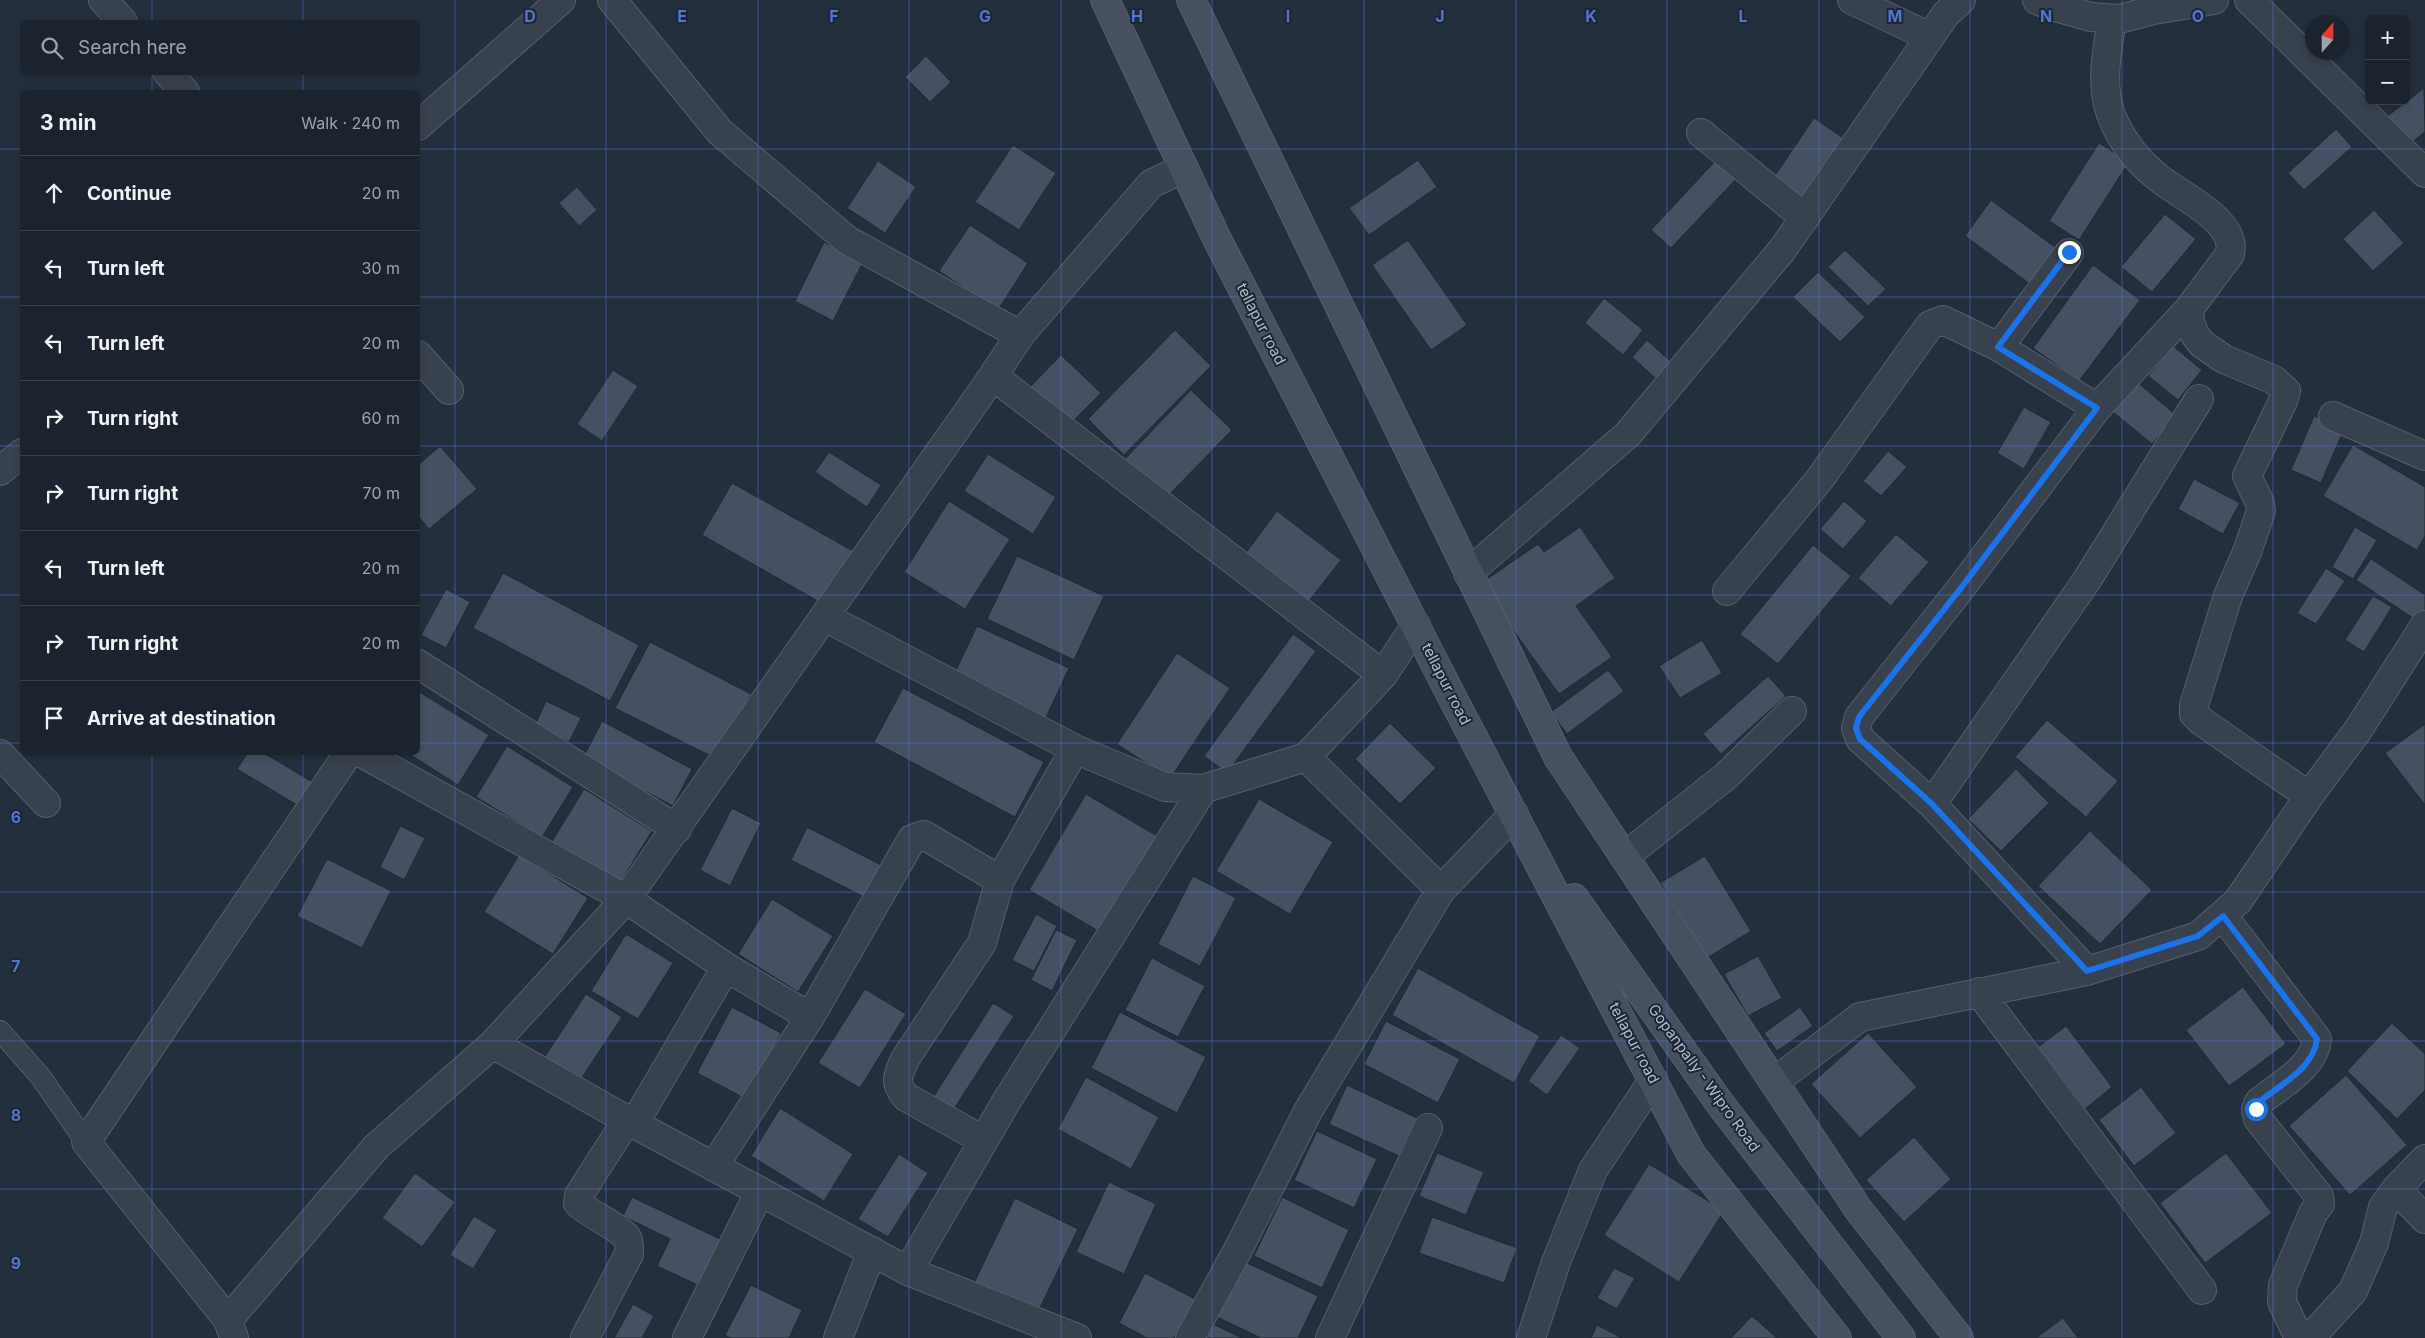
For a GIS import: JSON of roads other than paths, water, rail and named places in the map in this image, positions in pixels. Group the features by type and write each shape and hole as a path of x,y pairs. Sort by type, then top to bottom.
{"street":[{"path":"103,0 121,20"},
{"path":"420,124 561,0"},
{"path":"612,0 720,132 847,240 1020,334"},
{"name":"tellapur road","path":"1106,0 1216,237 1691,1154 1837,1338"},
{"path":"1191,0 1558,758 1858,1209 1959,1338"},
{"path":"1852,0 1930,37"},
{"path":"1468,573 1628,434 1782,250 1946,14 1961,0"},
{"path":"2037,0 2066,11 2091,17 2119,19 2154,10 2214,0"},
{"path":"2250,0 2425,172"},
{"path":"2087,971 1932,804 1860,739 1856,728 1859,717 1961,588 2097,408 2189,310 2230,254 2232,246 2230,235 2222,225 2172,186 2156,177 2144,165 2114,124 2104,89 2112,18"},
{"path":"170,75 183,90"},
{"path":"1701,133 1805,218"},
{"path":"347,755 86,1142 231,1329 376,1147 493,1044 626,899 994,376 1020,334 1151,184 1184,168"},
{"path":"1998,347 2069,252"},
{"path":"2189,310 2190,322 2195,335 2202,344 2224,359 2274,380 2286,391 2247,476 2260,502 2261,512 2214,639 2194,705 2194,714 2200,721 2309,796"},
{"path":"1727,591 1819,480 1930,325 1943,320 1998,347 2097,408"},
{"path":"420,357 449,390"},
{"path":"994,376 1383,675"},
{"path":"1932,804 2087,580 2199,399"},
{"path":"2333,416 2425,456"},
{"path":"0,471 20,454"},
{"path":"825,617 1075,749 1165,787 1203,789 1306,757 1383,675 1416,625"},
{"path":"1774,1082 1860,1017 2087,971 2198,936 2238,901 2309,796 2358,730 2425,625"},
{"path":"420,665 677,829"},
{"path":"1624,857 1726,776 1792,711"},
{"path":"983,1140 906,1097 898,1087 898,1078 905,1059 982,944 1000,880 1075,749"},
{"path":"0,754 46,803"},
{"path":"365,755 626,899 726,967 810,1017"},
{"path":"1306,757 1441,890"},
{"path":"908,1271 983,1140 1203,789"},
{"path":"1190,1338 1241,1244 1308,1111 1441,890 1514,814"},
{"name":"Gopanpally - Wipro Road","path":"1514,814 1721,1105 1901,1338"},
{"path":"714,1166 810,1017 912,839 924,835 1000,880"},
{"path":"2223,916 2317,1039 2313,1055 2307,1064 2259,1102 2256,1109 2258,1119 2320,1196 2320,1204 2313,1213 2283,1285 2282,1302 2300,1338"},
{"path":"585,1338 629,1254 629,1244 626,1236 585,1210 578,1203 579,1195 631,1122 726,967"},
{"path":"1979,992 2202,1290"},
{"path":"493,1044 631,1122 908,1271 1077,1338"},
{"path":"1531,1338 1556,1262 1593,1170 1653,1080"},
{"path":"1330,1338 1428,1128"},
{"path":"2310,1338 2353,1291 2374,1243 2383,1207 2396,1189 2425,1159"},
{"path":"2396,1189 2425,1219"},
{"path":"687,1338 760,1191"},
{"path":"838,1338 872,1251"}],"lane":[{"path":"0,1031 40,1076 86,1142"}]}
